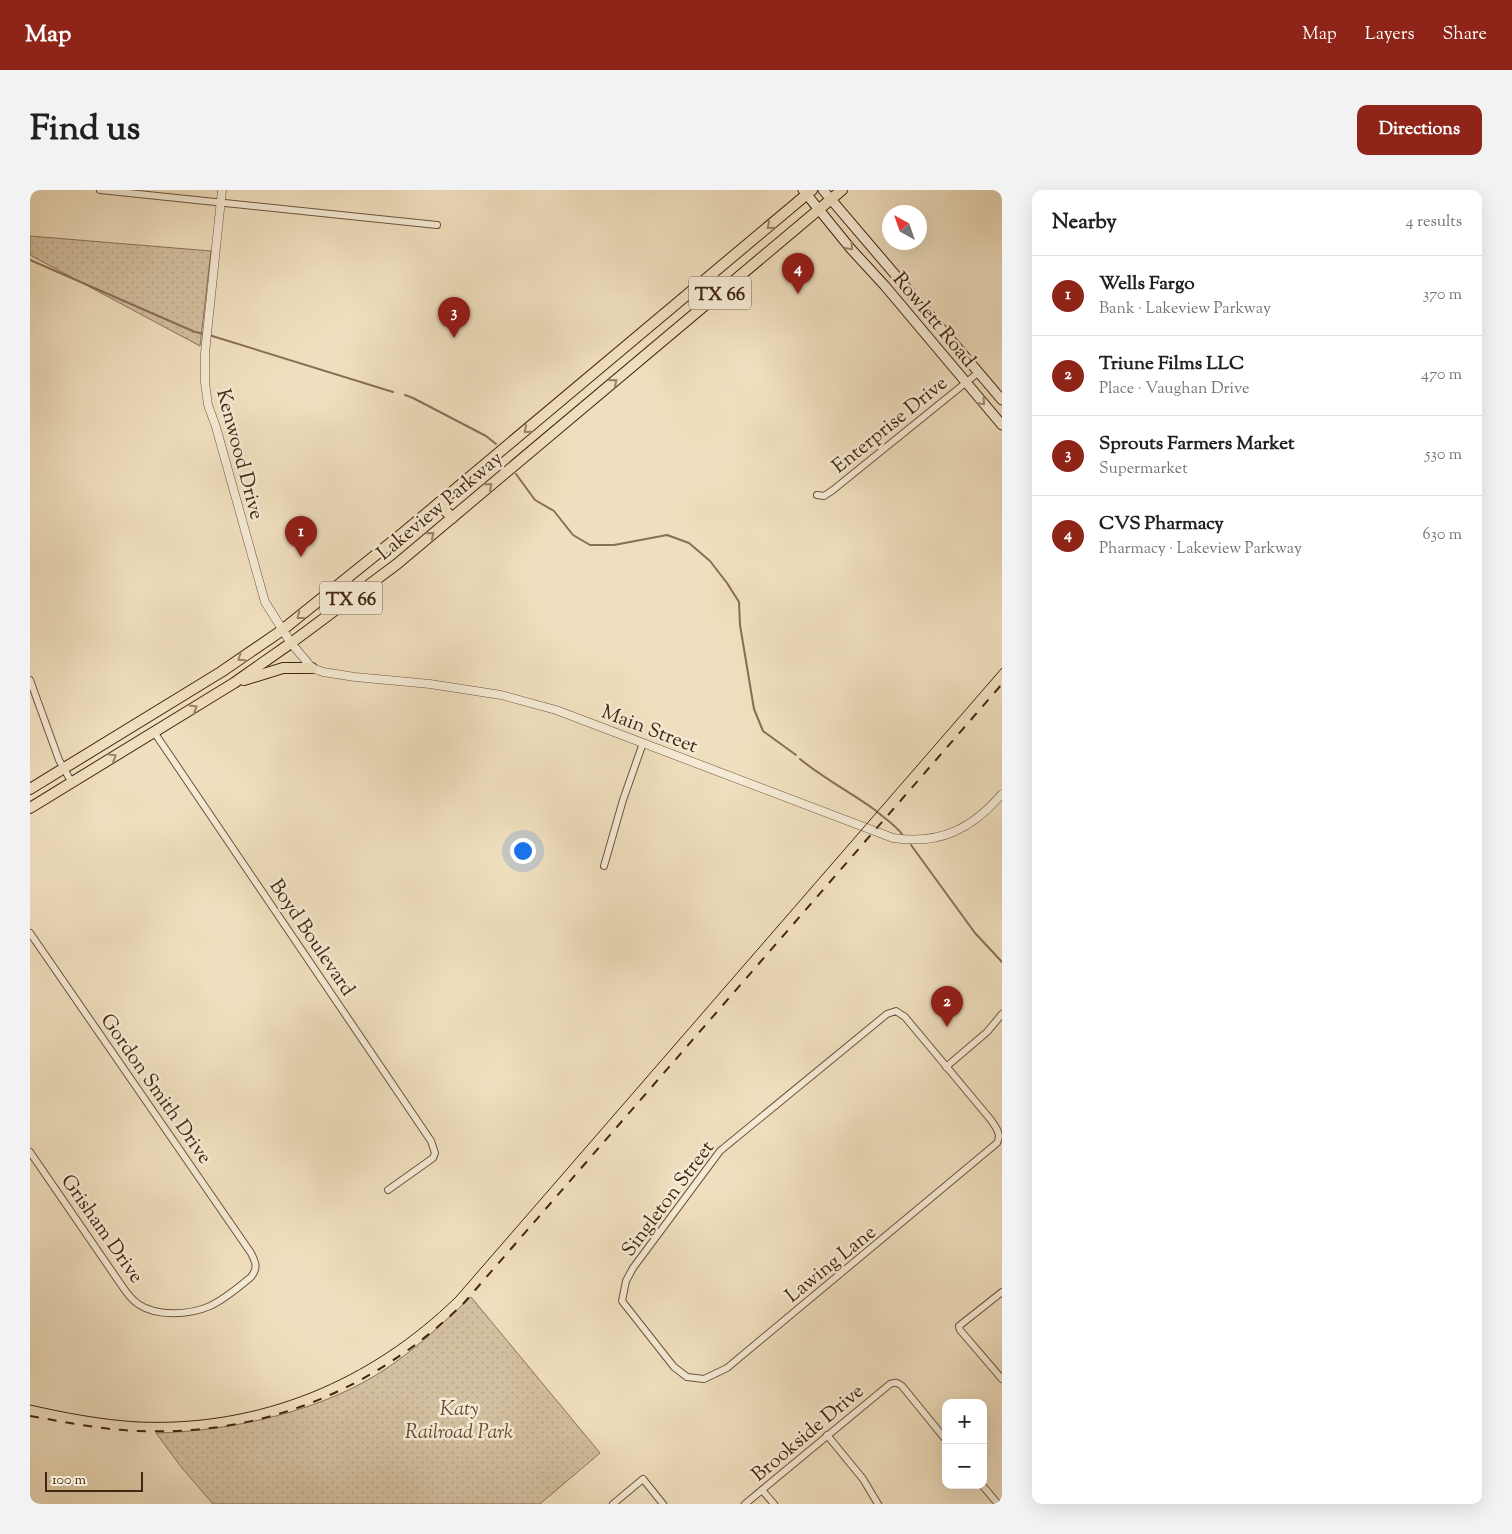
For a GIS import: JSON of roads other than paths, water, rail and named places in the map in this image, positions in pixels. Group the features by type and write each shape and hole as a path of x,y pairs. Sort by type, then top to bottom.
{"main road":[{"name":"Rowlett Road","path":"823,190 1002,400"},
{"name":"Lakeview Parkway","path":"30,808 234,683 291,644 411,553 842,190"},
{"name":"Rowlett Road","path":"807,192 818,210 1002,425"},
{"name":"Lakeview Parkway","path":"30,789 221,672 282,630 439,503 670,310 807,192"},
{"path":"670,310 682,324"},
{"path":"564,398 576,413"},
{"path":"439,503 452,518"},
{"path":"234,683 283,668 312,668"},
{"path":"149,716 154,732"},
{"path":"139,722 154,732"}],"street":[{"path":"100,190 437,225"},
{"name":"Kenwood Drive","path":"222,190 208,313 205,382 208,405 216,427 264,602 282,630"},
{"name":"Enterprise Drive","path":"817,495 824,496 833,490 979,372"},
{"path":"282,630 291,644 312,668"},
{"name":"Main Street","path":"312,668 323,672 356,677 430,684 501,695 556,710 893,838 932,839 958,831 981,814 1002,794"},
{"path":"30,680 64,769 72,783"},
{"name":"Boyd Boulevard","path":"154,732 431,1141 435,1153 429,1162 388,1190"},
{"path":"604,866 623,800 643,743"},
{"name":"Gordon Smith Drive","path":"30,933 256,1262"},
{"name":"Singleton Street","path":"674,1367 622,1301 626,1280 720,1151 887,1014 896,1012 905,1017 946,1067"},
{"path":"946,1067 987,1032 1002,1014"},
{"name":"Lawing Lane","path":"674,1367 687,1377 704,1378 727,1368 998,1143 1000,1136 997,1128 946,1067"},
{"name":"Grisham Drive","path":"30,1152 122,1286 138,1304 164,1312 182,1313 202,1310 221,1300 252,1277 256,1268 256,1262"},
{"path":"1002,1292 959,1326 960,1330 1002,1379"},
{"name":"Brookside Drive","path":"745,1504 890,1384 897,1382 902,1386 942,1435"},
{"path":"827,1436 858,1473 878,1504"},
{"path":"613,1504 643,1479 663,1504"},
{"path":"985,1489 998,1504"},
{"path":"762,1490 774,1504"}],"waterway":[{"path":"30,260 195,332 205,334"},
{"path":"209,335 393,392"},
{"path":"405,395 486,436 496,444"},
{"path":"516,474 535,500 554,511 573,535 590,545 614,545 667,535 689,543 710,561 739,602 740,625 754,709 763,731 796,755"},
{"path":"800,759 875,810 902,834"},
{"path":"911,845 975,933 1002,962"}],"tram line":[{"path":"30,1405 84,1416 139,1422 184,1422 227,1416 270,1407 311,1393 350,1375 387,1353 423,1327 456,1297 1002,668"}],"railway":[{"path":"30,1416 98,1427 139,1431 185,1431 273,1416 314,1402 354,1383 392,1361 429,1334 463,1304 1002,684"}],"place":[{"name":"CVS Pharmacy","path":"798,294"},
{"name":"Sprouts Farmers Market","path":"454,338"},
{"name":"Wells Fargo","path":"301,557"},
{"name":"Triune Films LLC","path":"947,1027"}],"park label":[{"name":"Katy Railroad Park","path":"459,1420"}]}
